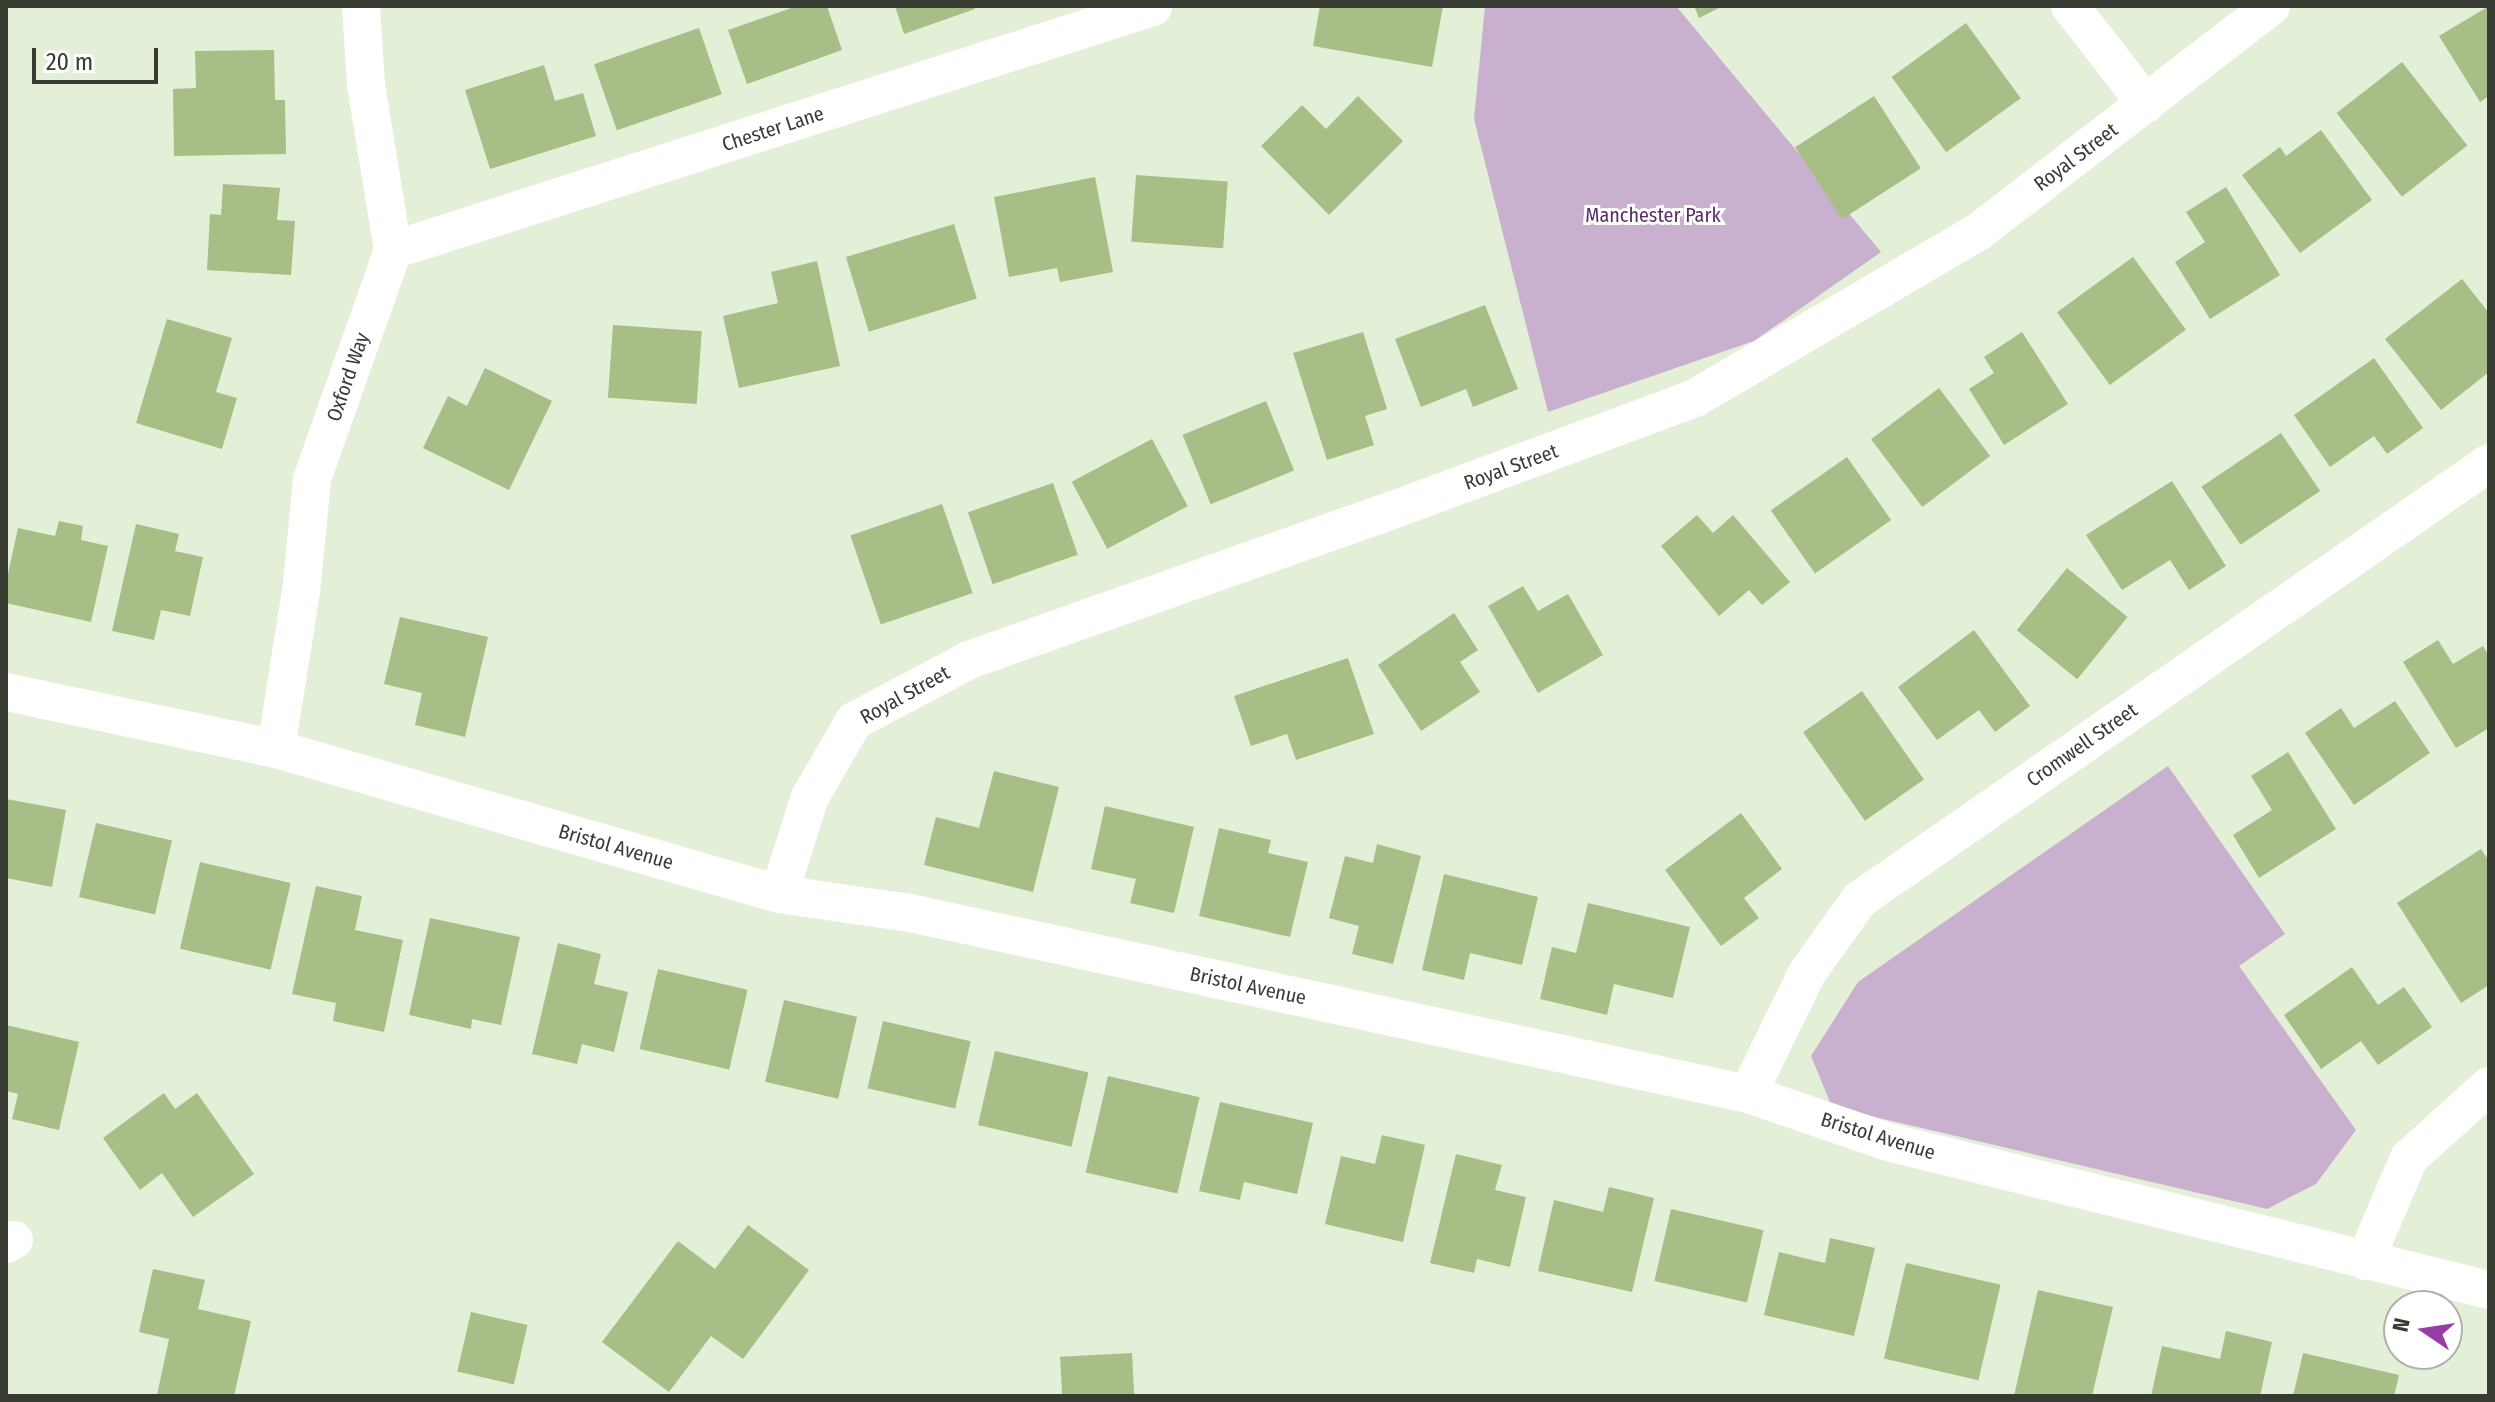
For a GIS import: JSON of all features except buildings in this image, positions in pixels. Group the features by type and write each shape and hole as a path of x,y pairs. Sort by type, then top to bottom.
{"street":[{"name":"Oxford Way","path":"276,749 301,592 312,479 393,250 366,86 361,6"},
{"path":"2070,6 2146,104"},
{"name":"Royal Street","path":"779,894 810,797 854,721 969,660 1390,511 1695,398 1978,232 2271,6"},
{"name":"Chester Lane","path":"393,250 1153,7"},
{"name":"Cromwell Street","path":"1748,1094 1807,973 1859,900 2489,463"},
{"name":"Bristol Avenue","path":"6,692 276,749 779,894 910,913 1748,1094 1888,1142 2489,1290"},
{"path":"2365,1261 2409,1158 2489,1086"}],"green space":[{"name":"Manchester Park","path":"1485,6 1676,6 1881,252 1754,341 1548,412 1474,119"},
{"path":"2168,766 2285,934 2239,966 2356,1130 2316,1184 2267,1209 1832,1107 1811,1056 1858,982"}]}
